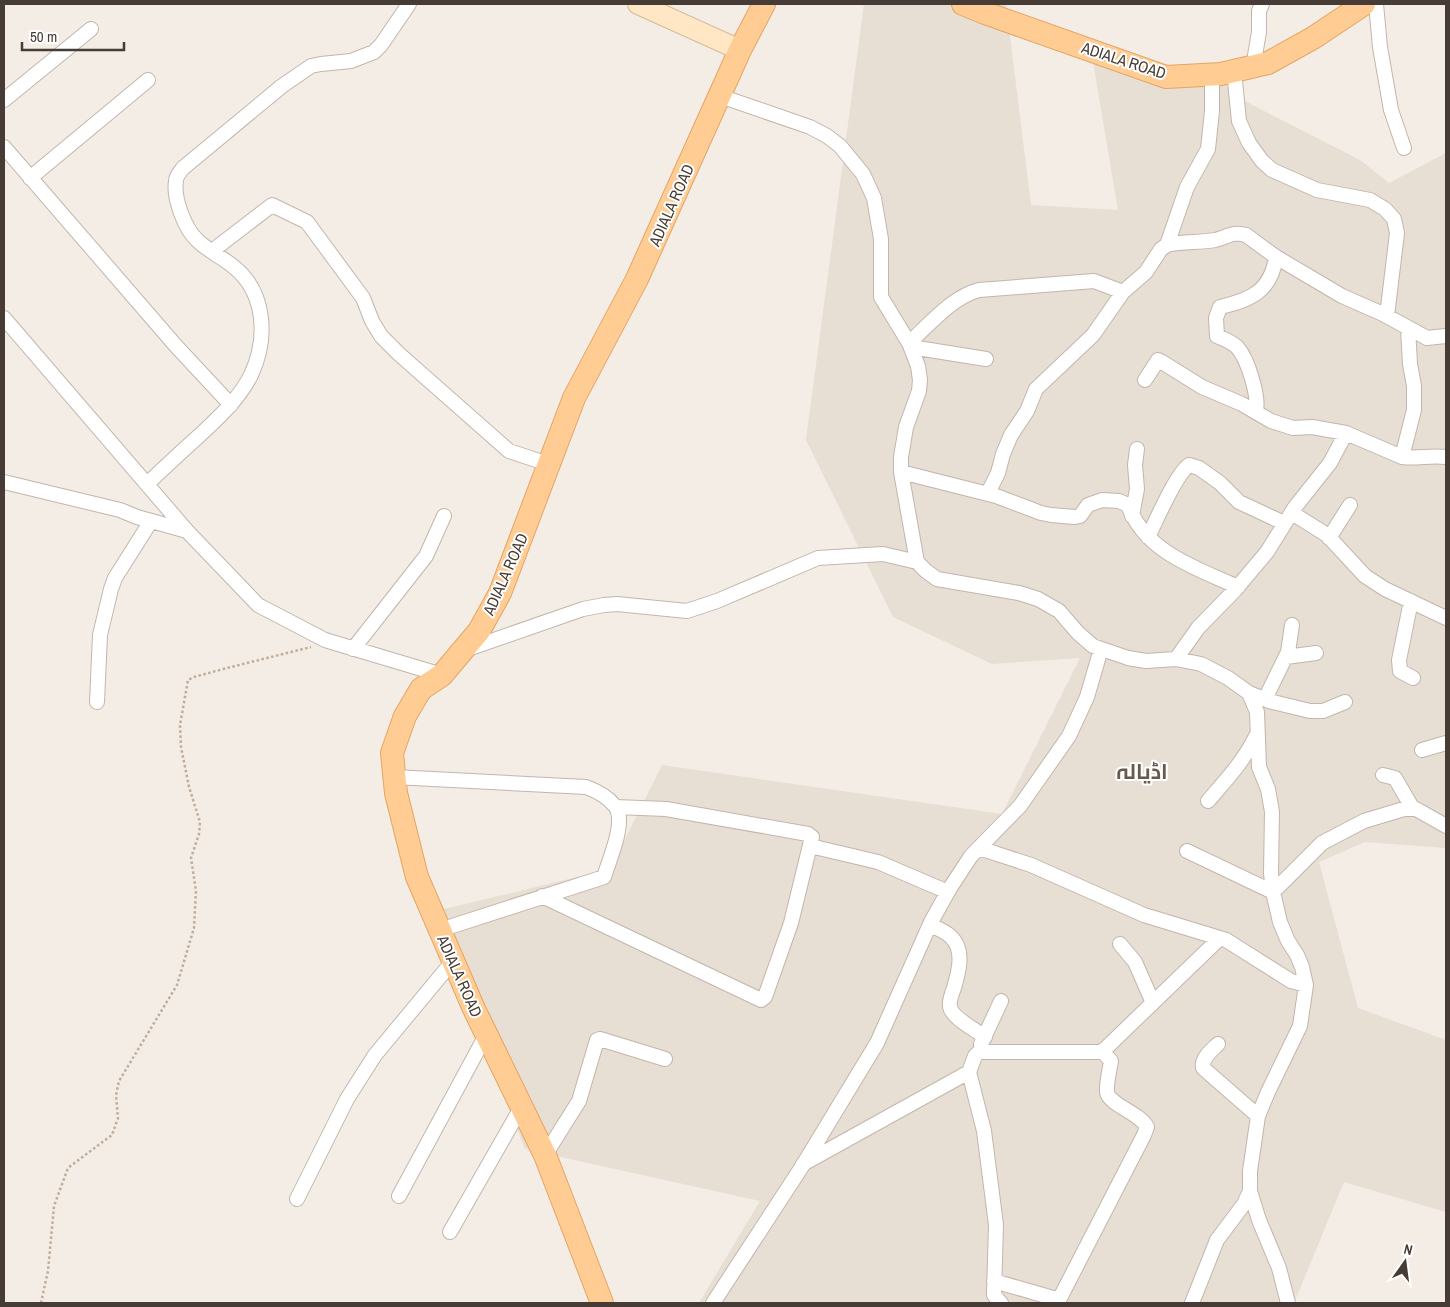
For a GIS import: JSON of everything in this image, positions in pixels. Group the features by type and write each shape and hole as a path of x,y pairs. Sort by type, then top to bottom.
{"main road":[{"name":"ADIALA ROAD","path":"602,1303 545,1155 486,1035 417,877 396,793 392,753 405,716 422,689 442,674 478,631 500,592 574,398 637,279 740,50 764,4"},
{"name":"ADIALA ROAD","path":"963,4 1166,77 1233,71 1268,63 1364,4"}],"street":[{"path":"147,484 231,405 251,375 261,343 262,329 258,301 242,276 234,268 196,240 183,218 178,204 175,194 176,180 183,168 282,86 311,66 351,61 374,52 381,45 409,4"},
{"path":"638,4 740,50"},
{"path":"1167,245 1187,187 1208,149 1212,111 1233,71 1259,32 1259,11 1262,4"},
{"path":"1376,4 1380,47 1391,110 1404,148"},
{"path":"4,100 91,29"},
{"path":"1233,71 1239,121 1249,143 1262,161 1272,170 1317,190 1370,200 1386,209 1394,219 1397,233 1387,316"},
{"path":"30,178 148,80"},
{"path":"720,96 810,127 827,136 840,146 863,174 874,198 880,226 881,297 910,345 918,366 919,385 906,427 901,457 901,472 917,562"},
{"path":"4,147 176,346 231,405"},
{"path":"212,252 272,205 307,222 362,298 381,336 509,451 548,464"},
{"path":"988,494 998,473 1011,435 1026,411 1036,389 1093,336 1123,292 1146,272 1161,249 1167,245 1217,240 1231,234 1241,233 1276,257 1342,296 1387,316 1427,338 1446,336"},
{"path":"1256,412 1255,390 1246,360 1237,347 1217,336 1216,318 1220,307 1243,302 1260,291 1269,279 1276,257"},
{"path":"910,345 950,306 968,293 979,290 1094,281 1123,292"},
{"path":"4,318 187,530 258,605 325,640 442,674"},
{"path":"1402,457 1414,410 1414,386 1410,364 1408,328"},
{"path":"910,345 986,359"},
{"path":"1145,380 1158,360 1202,387 1284,426 1293,428 1312,427 1346,433 1402,457 1446,457"},
{"path":"1176,659 1198,628 1238,588 1267,552 1288,518 1330,462 1346,433"},
{"path":"1132,516 1137,489 1135,465 1137,449"},
{"path":"1148,537 1174,485 1189,465 1199,468 1220,483 1239,502 1318,528 1330,538 1365,576 1385,589 1446,618"},
{"path":"901,472 988,494 1041,514 1075,517 1080,516 1088,504 1102,500 1119,501 1128,505 1132,516 1148,537 1162,550 1238,588"},
{"path":"4,482 120,510 151,521 187,530"},
{"path":"1330,538 1350,505"},
{"path":"353,649 426,556 444,516"},
{"path":"97,702 100,635 111,590 115,578 151,521"},
{"path":"462,650 583,609 617,604 687,611 717,601 818,558 883,554 917,562 938,579 1019,593 1038,599 1059,611 1078,634 1093,646 1128,658 1146,661 1176,659 1201,664 1214,670 1248,693 1265,700 1310,711 1323,711 1345,702"},
{"path":"1411,601 1398,660 1400,671 1413,678"},
{"path":"1265,700 1286,657 1292,625"},
{"path":"713,1303 803,1165 877,1043 930,925 948,892 971,856 1020,806 1069,736 1088,697 1101,649"},
{"path":"1286,657 1316,654"},
{"path":"1248,693 1257,712 1259,767 1268,789 1272,812 1271,873 1273,892 1280,922 1302,966 1306,985 1300,1026 1258,1116 1250,1171 1250,1191 1259,1220 1279,1268 1288,1303"},
{"path":"1208,801 1248,751 1258,732"},
{"path":"1422,750 1446,743"},
{"path":"1383,775 1395,778 1413,809"},
{"path":"394,777 586,787 602,793 616,807 619,822 615,844 604,877 440,930"},
{"path":"542,896 761,1000 765,997 791,923 812,837 808,834 666,809 616,807"},
{"path":"1273,892 1322,843 1364,821 1404,809 1413,809 1426,813 1446,826"},
{"path":"810,846 878,862 948,892"},
{"path":"979,848 1031,865 1144,915 1226,940 1291,981 1306,985"},
{"path":"1187,851 1273,892"},
{"path":"930,925 949,935 958,947 960,961 950,1008 958,1018 985,1036"},
{"path":"979,1052 1100,1052 1220,938"},
{"path":"1120,944 1135,962 1153,1003"},
{"path":"297,1199 347,1099 375,1055 453,961"},
{"path":"995,1301 996,1225 984,1131 969,1072 1001,1001"},
{"path":"399,1196 486,1035"},
{"path":"545,1155 579,1101 597,1040 600,1039 665,1059"},
{"path":"1218,1044 1202,1063 1203,1068 1258,1116"},
{"path":"994,1281 1060,1298 1144,1135 1147,1126 1142,1119 1109,1098 1106,1091 1111,1061 1102,1050"},
{"path":"803,1165 969,1072"},
{"path":"450,1232 522,1106"},
{"path":"1192,1303 1217,1240 1250,1191"}],"path":[{"path":"41,1303 48,1271 54,1206 68,1168 112,1135 118,1118 116,1094 119,1081 178,985 194,928 196,891 191,858 199,834 200,822 181,747 180,725 188,680 219,670 317,646 325,640"}],"shaded area":[{"path":"864,4 1006,4 1031,205 1118,210 1091,50 1229,86 1239,98 1360,160 1389,183 1446,153 1446,848 1365,842 1319,862 1358,1008 1446,1040 1446,1212 1344,1182 1294,1303 699,1303 760,1201 525,1149 453,961 432,912 610,869 662,765 1002,814 1080,658 992,664 893,617 806,440"}],"district":[{"name":"اڈیالہ","path":"1142,771"}]}
